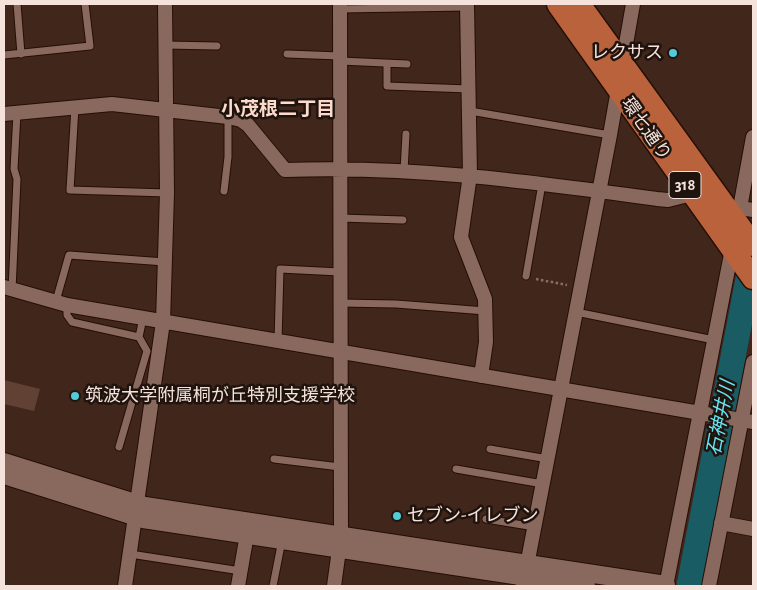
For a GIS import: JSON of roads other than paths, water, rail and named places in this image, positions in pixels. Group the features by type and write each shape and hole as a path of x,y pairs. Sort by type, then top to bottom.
{"main road":[{"name":"環七通り","path":"558,4 692,194 743,247"},
{"name":"環七通り","path":"579,4 623,64 742,211 743,247 753,278"}],"street":[{"path":"125,586 163,322 167,193 165,4"},
{"path":"525,575 600,191 633,4"},
{"path":"467,5 470,89 470,175 462,237 485,299 486,342 481,376"},
{"path":"334,586 340,542 340,6"},
{"path":"11,114 112,104 228,117 241,120 248,125 285,170 340,168 470,175 668,200 692,194"},
{"path":"742,211 753,137"},
{"path":"525,575 666,586 714,340 743,247"},
{"path":"8,288 61,303 163,322 745,421"},
{"path":"709,586 721,523 745,421 753,362"},
{"path":"4,462 136,510 340,542 586,586"},
{"path":"4,475 136,510 247,534 282,540 340,542"},
{"path":"721,523 753,529"},
{"path":"238,586 247,534"}],"lane":[{"path":"17,4 21,54"},
{"path":"4,55 90,46 85,4"},
{"path":"340,6 467,5"},
{"path":"166,45 217,46"},
{"path":"287,54 387,64 407,64"},
{"path":"387,64 386,86 470,89"},
{"path":"75,108 70,190 167,193"},
{"path":"470,110 610,135"},
{"path":"8,288 17,178 14,169 11,114"},
{"path":"224,191 228,157 228,117"},
{"path":"404,171 406,134"},
{"path":"526,276 542,184"},
{"path":"340,218 403,220"},
{"path":"139,337 72,322 61,303 69,255 165,262"},
{"path":"278,342 280,269 340,272"},
{"path":"340,303 396,304 486,311"},
{"path":"576,312 714,340"},
{"path":"119,447 147,351 139,337 143,318"},
{"path":"490,449 548,459"},
{"path":"274,459 340,466"},
{"path":"456,469 543,484"},
{"path":"486,519 535,527"},
{"path":"273,586 282,540"},
{"path":"130,554 241,571"}],"waterway":[{"name":"石神井川","path":"689,586 753,253"}],"place":[{"name":"レクサス","path":"673,53"},
{"name":"筑波大学附属桐が丘特別支援学校","path":"75,396"},
{"name":"セブン-イレブン","path":"397,516"}],"district":[{"name":"小茂根二丁目","path":"278,109"}]}
